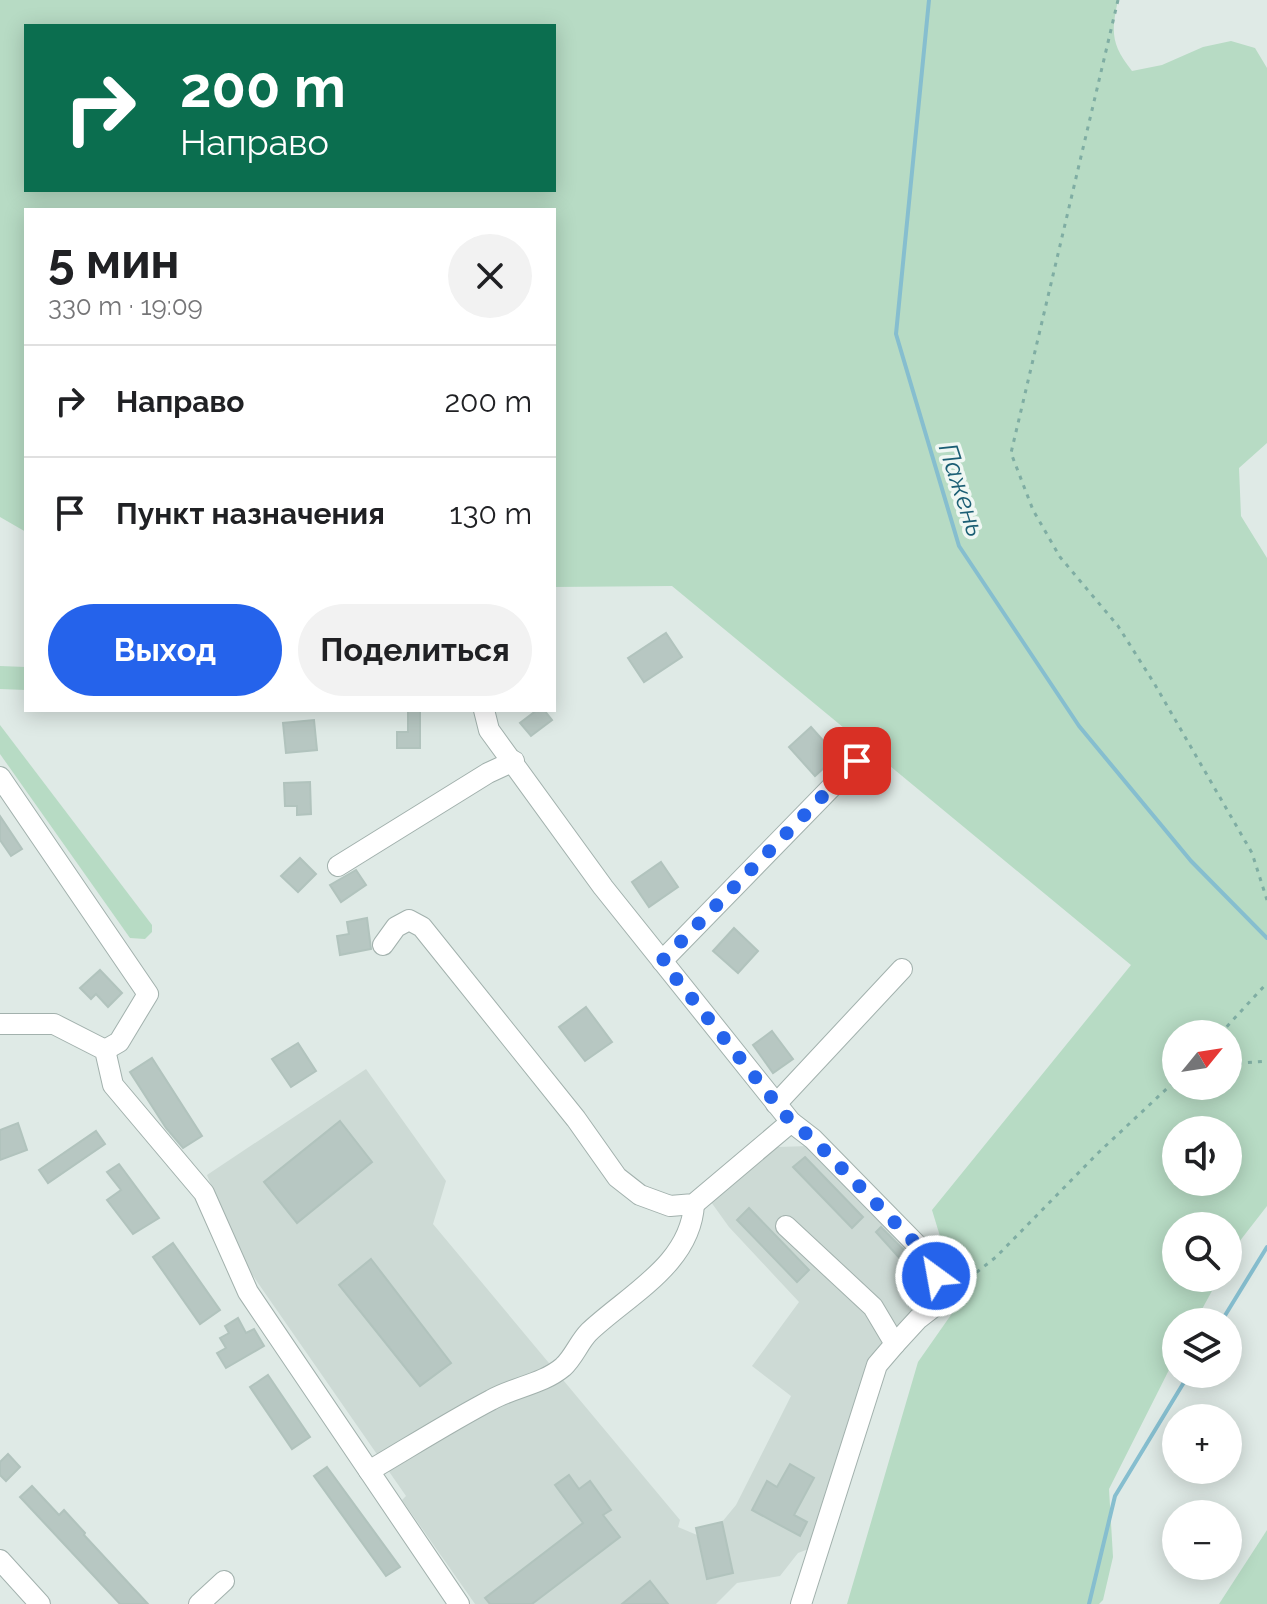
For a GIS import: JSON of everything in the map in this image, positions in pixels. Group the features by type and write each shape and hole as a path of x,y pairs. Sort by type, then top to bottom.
{"street":[{"path":"484,712 489,730 603,887 776,1104 918,1246 936,1276 936,1305 918,1319 877,1365 801,1604"},
{"path":"338,866 488,773 514,761"},
{"path":"662,961 857,761"},
{"path":"0,777 148,994 119,1042 105,1050"},
{"path":"383,945 396,927 409,920 422,927 576,1119 617,1177 640,1195 670,1206 694,1204 791,1122"},
{"path":"776,1104 902,969"},
{"path":"0,1024 54,1024 105,1050"},
{"path":"105,1050 113,1085 204,1193 248,1292 459,1604"},
{"path":"369,1471 494,1398 545,1378 564,1366 587,1334 645,1287 681,1246 693,1222 694,1204"},
{"path":"786,1226 873,1307 895,1344"},
{"path":"0,1560 40,1604"},
{"path":"199,1604 224,1581"}],"path":[{"path":"1118,0 1011,453 1033,510 1060,557 1118,626 1252,853 1267,900"},
{"path":"1233,1020 1267,983"},
{"path":"1242,1063 1267,1061"},
{"path":"936,1305 996,1257 1162,1093"}],"shaded area":[{"path":"366,1069 446,1181 433,1224 680,1520 678,1527 697,1535 696,1528 722,1522 736,1505 791,1396 752,1366 799,1302 729,1227 711,1202 777,1147 810,1146 930,1274 929,1297 884,1343 811,1548 798,1553 780,1576 737,1583 716,1604 475,1604 402,1500 406,1496 240,1257 207,1175"}],"green space":[{"path":"0,0 1118,0 1114,38 1132,71 1162,65 1203,47 1231,41 1255,48 1267,68 1267,443 1239,468 1241,516 1267,558 1267,1206 1242,1238 1242,1212 1162,1212 1162,1292 1211,1292 1203,1308 1162,1308 1162,1384 1109,1489 1113,1557 1103,1600 1099,1604 847,1604 918,1362 960,1302 932,1210 1131,965 672,586 556,587 556,208 24,208 24,531 0,517"},
{"path":"0,666 24,667 24,690 0,689"},
{"path":"0,725 152,925 152,932 145,939 130,938 0,754"},
{"path":"1267,1530 1267,1604 1219,1604 1235,1580 1242,1580 1242,1569"}],"building":[{"path":"666,633 682,657 644,682 628,658"},
{"path":"408,712 420,712 420,748 397,748 397,732 408,732"},
{"path":"534,712 546,712 552,720 531,736 520,723"},
{"path":"314,720 317,750 286,753 283,723"},
{"path":"811,727 837,756 815,776 789,747"},
{"path":"310,782 311,814 297,815 297,806 285,806 284,783"},
{"path":"0,816 22,849 11,856 0,840"},
{"path":"300,858 316,874 298,892 281,876"},
{"path":"661,862 678,887 649,907 632,882"},
{"path":"356,870 366,885 341,902 330,885"},
{"path":"367,918 371,949 340,955 337,936 349,934 347,922"},
{"path":"734,928 758,951 738,973 713,951"},
{"path":"100,970 122,993 108,1007 96,994 91,999 80,988"},
{"path":"586,1007 612,1042 585,1061 559,1027"},
{"path":"772,1031 793,1059 773,1073 753,1045"},
{"path":"298,1043 316,1071 291,1087 272,1059"},
{"path":"152,1058 202,1136 183,1148 166,1128 130,1072"},
{"path":"340,1121 372,1162 297,1223 264,1182"},
{"path":"18,1123 27,1150 0,1160 0,1130"},
{"path":"96,1131 105,1144 48,1183 39,1170"},
{"path":"805,1157 863,1217 852,1228 793,1167"},
{"path":"119,1164 159,1218 133,1234 107,1200 121,1190 107,1172"},
{"path":"749,1208 809,1270 797,1282 737,1220"},
{"path":"881,1227 908,1254 923,1280 921,1282 876,1232"},
{"path":"173,1243 220,1310 200,1324 153,1257"},
{"path":"371,1259 451,1363 420,1386 339,1285"},
{"path":"238,1318 246,1333 254,1329 264,1346 226,1368 217,1353 226,1348 220,1338 229,1333 225,1326"},
{"path":"268,1375 310,1437 292,1449 250,1387"},
{"path":"8,1454 20,1467 6,1481 0,1475 0,1462"},
{"path":"790,1464 814,1478 794,1515 807,1522 800,1536 752,1510 767,1481 777,1487"},
{"path":"327,1467 400,1567 386,1576 314,1476"},
{"path":"569,1475 579,1489 590,1481 611,1510 603,1515 620,1537 532,1604 490,1604 485,1598 583,1523 555,1485"},
{"path":"32,1486 59,1515 64,1510 148,1604 120,1604 20,1497"},
{"path":"722,1522 733,1573 707,1579 696,1528"},
{"path":"650,1581 668,1604 622,1604"}],"waterway":[{"name":"Пажень","path":"929,0 896,334 959,546 1079,726 1191,861 1267,938"},
{"name":"Пажень","path":"1230,1308 1267,1247"},
{"name":"Пажень","path":"1089,1604 1115,1496 1181,1388"}],"route":[{"path":"857,761 662,961 791,1122 813,1139 918,1246 936,1276"}]}
